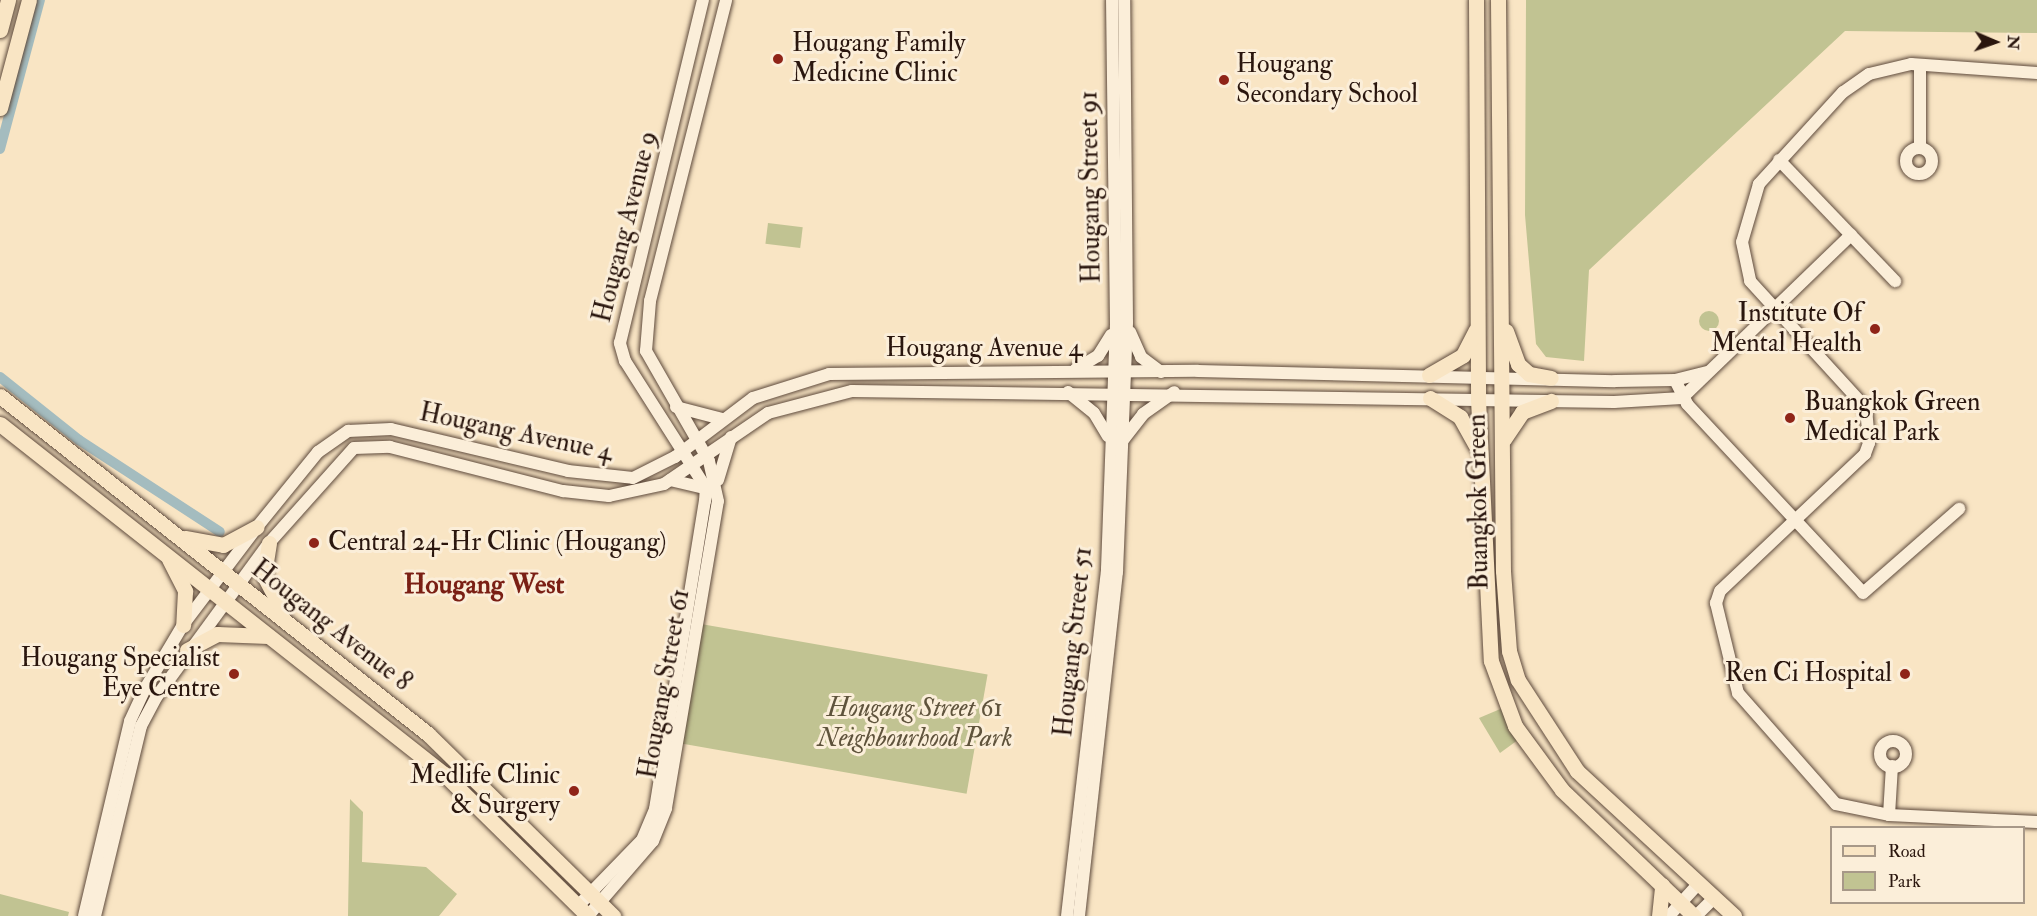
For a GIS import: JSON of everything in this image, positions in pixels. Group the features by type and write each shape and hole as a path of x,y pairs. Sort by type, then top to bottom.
{"main road":[{"path":"0,30 8,0"},
{"path":"0,108 5,64 29,0"},
{"name":"Buangkok Green","path":"1476,0 1478,399 1486,629 1506,706 1562,790 1695,916"},
{"name":"Buangkok Green","path":"1498,0 1505,615 1518,680 1577,771 1734,916"},
{"path":"1500,308 1518,364 1528,374 1551,378"},
{"path":"1429,375 1463,355 1478,327"},
{"name":"Hougang Avenue 8","path":"0,396 232,578 288,618 461,763 596,896 613,916"},
{"path":"1431,398 1460,417 1479,457"},
{"path":"1503,442 1522,412 1551,401"},
{"name":"Hougang Avenue 8","path":"0,424 444,774 585,913"},
{"path":"179,537 223,545 257,528"},
{"path":"269,543 264,576 288,618"},
{"path":"167,554 185,591 183,625"},
{"path":"187,650 217,633 274,638"},
{"path":"1659,916 1662,885"}],"street":[{"name":"Hougang Avenue 9","path":"683,451 625,361 620,343 703,0"},
{"name":"Hougang Avenue 9","path":"697,439 676,407 646,351 648,312 726,0"},
{"name":"Hougang Street 91","path":"1112,0 1122,323 1126,372"},
{"name":"Hougang Street 91","path":"1111,372 1122,323 1124,0"},
{"path":"1920,64 1920,147"},
{"path":"2037,73 1920,64 1869,74 1843,92 1759,184 1742,242 1750,281 1770,309 1869,414 1865,454 1796,517 1716,597 1726,658 1738,693 1836,804 1889,815 2037,822"},
{"path":"1779,160 1895,281"},
{"path":"1682,398 1770,309 1851,235"},
{"path":"1069,372 1098,356 1122,323 1141,357 1161,372"},
{"name":"Hougang Street 51","path":"1066,916 1104,604 1111,372"},
{"name":"Hougang Street 51","path":"1079,916 1117,572 1126,372"},
{"name":"Hougang Avenue 4","path":"84,916 141,726 187,650 225,601 232,578 257,528 327,442 367,427 595,476 633,478 662,465 683,451 722,419 753,398 829,374 1161,372 1675,380 1707,372"},
{"path":"1675,380 1682,398 1796,517 1858,590 1867,592 1959,509"},
{"name":"Hougang Avenue 4","path":"95,916 130,721 183,625 212,590 232,578 269,543 342,457 371,444 580,494 638,493 670,480 705,453 768,413 852,391 1174,392 1551,401 1682,398"},
{"path":"1068,392 1094,413 1108,438"},
{"path":"1122,442 1143,414 1174,392"},
{"path":"676,407 722,419"},
{"path":"662,465 669,453 668,427"},
{"name":"Hougang Street 61","path":"585,913 642,840 655,809 712,486 733,434"},
{"path":"697,439 705,453 712,486"},
{"path":"683,451 691,464 712,486"},
{"path":"670,480 712,486"},
{"path":"1889,815 1892,766"},
{"path":"1669,916 1699,883"},
{"path":"1695,916 1715,897"}],"green space":[{"path":"1526,0 2037,0 2037,33 1845,31 1589,270 1584,361 1546,357 1536,344 1525,215"},
{"path":"768,223 803,227 800,248 765,244"},
{"path":"1709,311 1716,314 1719,321 1716,328 1709,331 1702,328 1699,321 1702,314"},
{"name":"Hougang Street 61 Neighbourhood Park","path":"701,624 988,675 967,794 680,743"},
{"path":"1505,707 1522,737 1500,753 1479,718"},
{"path":"350,799 363,812 362,862 426,867 457,894 439,916 348,916"},
{"path":"0,894 69,912 68,916 0,916"}],"waterway":[{"path":"0,149 40,0"},
{"path":"0,377 79,440 220,532"}],"place":[{"name":"Hougang Family Medicine Clinic","path":"778,59"},
{"name":"Hougang Secondary School","path":"1224,80"},
{"name":"Institute Of Mental Health","path":"1875,329"},
{"name":"Buangkok Green Medical Park","path":"1790,418"},
{"name":"Central 24-Hr Clinic (Hougang)","path":"314,543"},
{"name":"Hougang Specialist Eye Centre","path":"234,674"},
{"name":"Ren Ci Hospital","path":"1905,674"},
{"name":"Medlife Clinic & Surgery","path":"574,791"}],"district":[{"name":"Hougang West","path":"484,585"}]}
